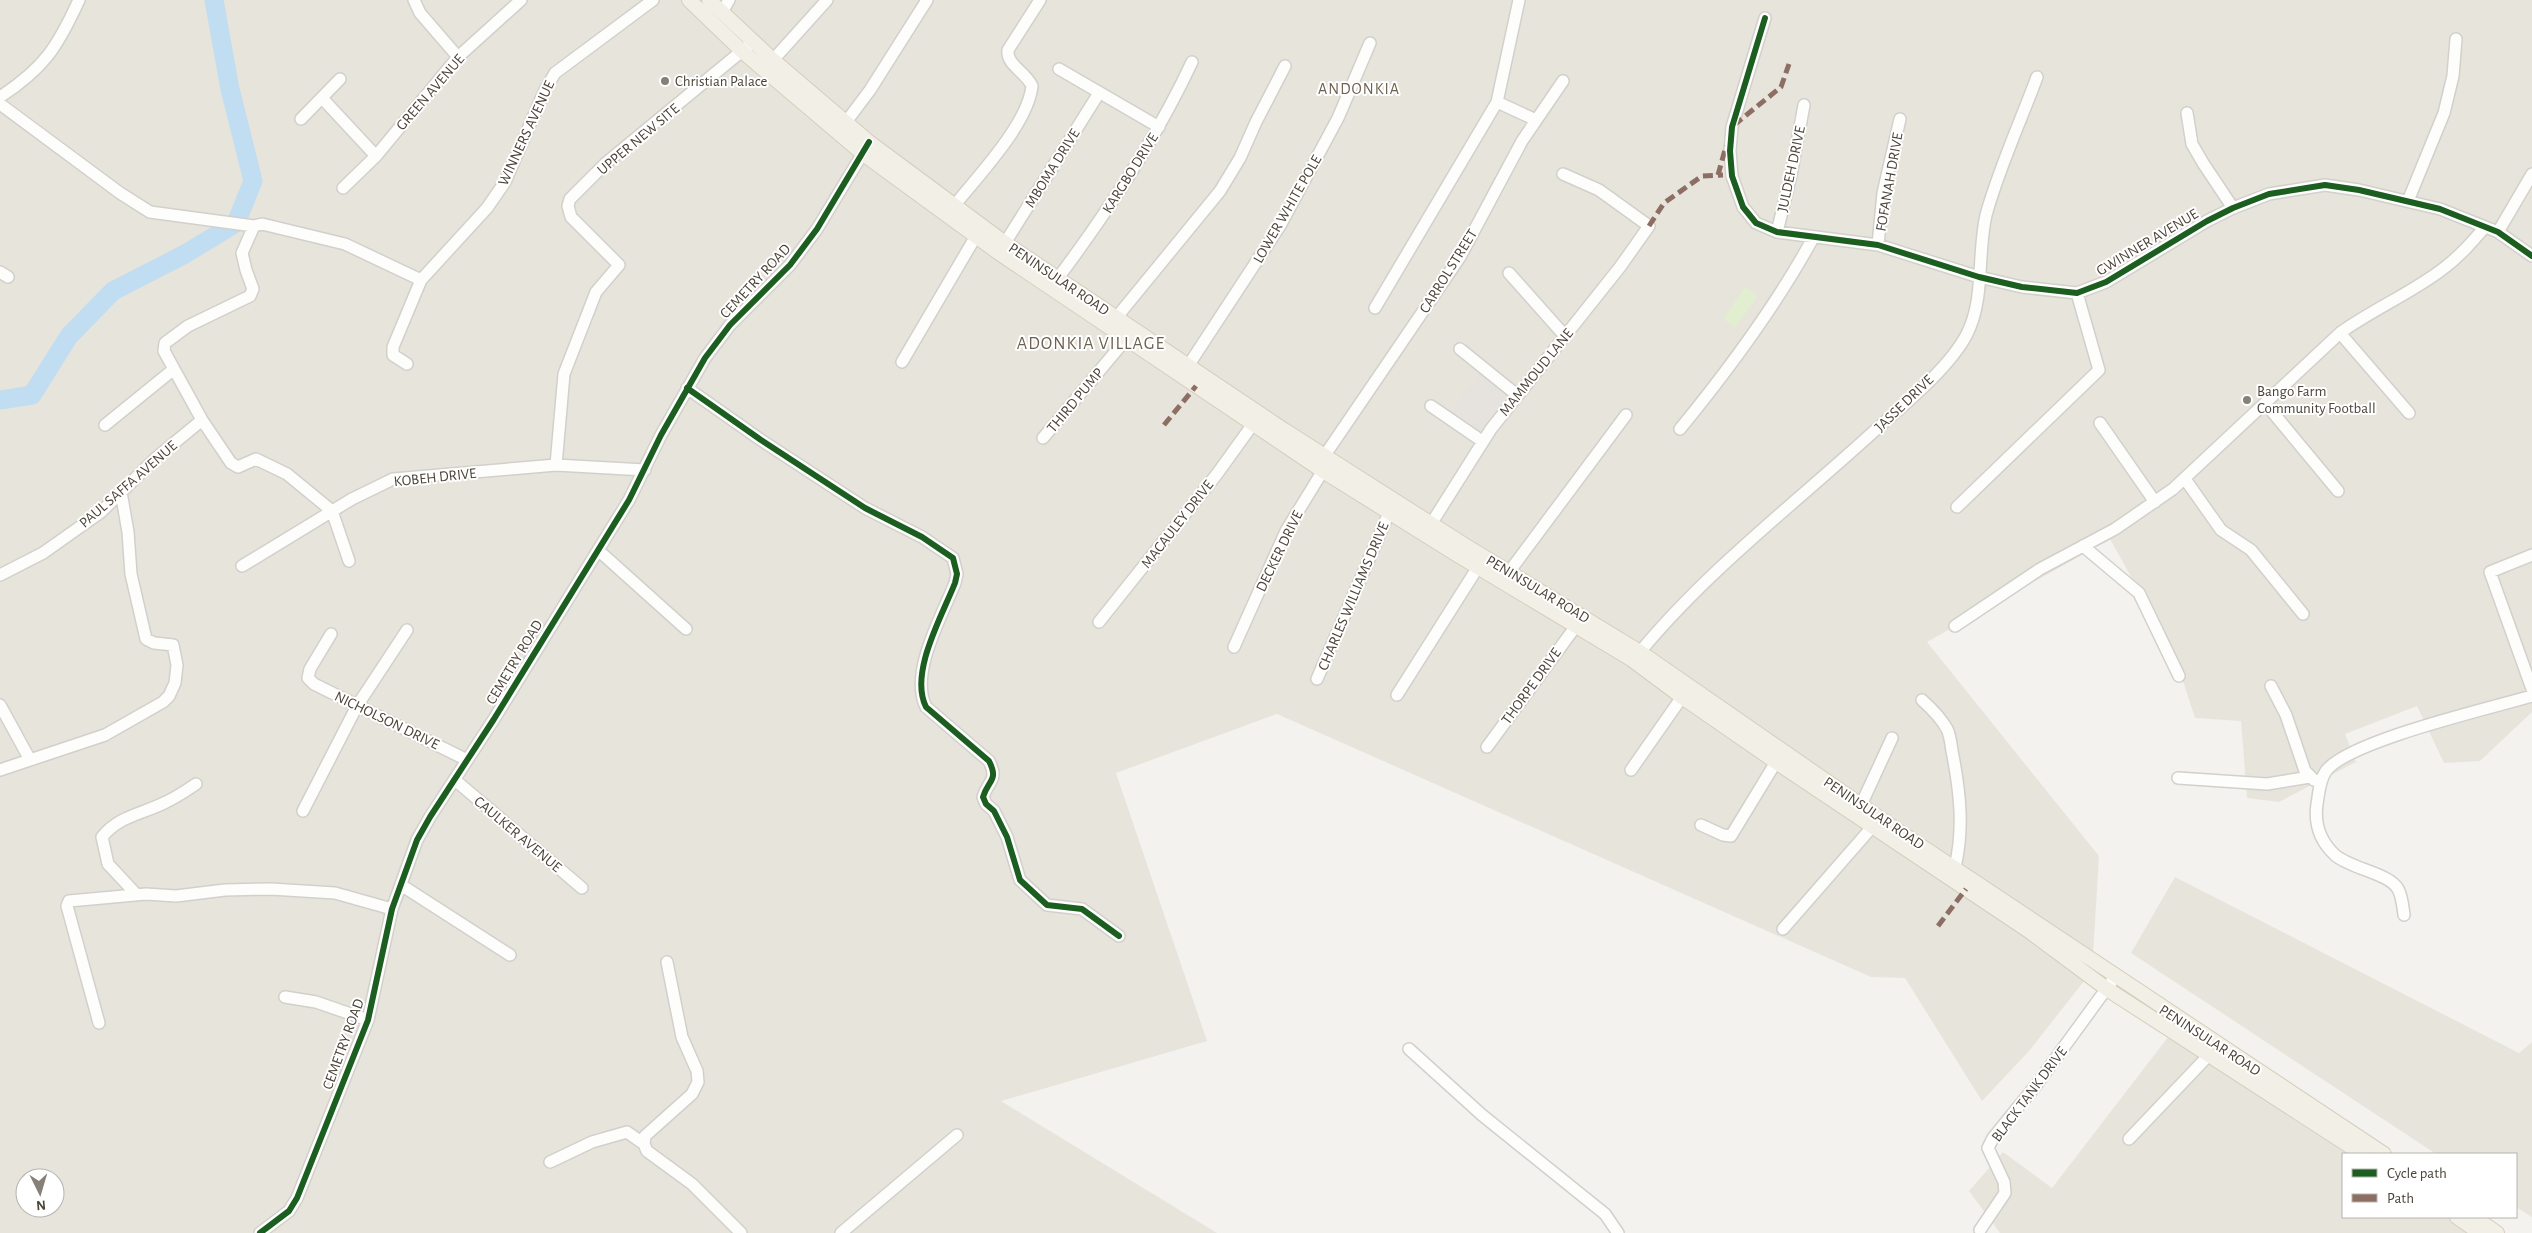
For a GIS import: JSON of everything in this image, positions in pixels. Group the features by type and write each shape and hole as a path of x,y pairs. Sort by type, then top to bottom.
{"main road":[{"name":"PENINSULAR ROAD","path":"689,0 747,46 866,148 976,236 1388,513 1631,659 1776,762 2029,931 2107,989 2360,1153"},
{"name":"PENINSULAR ROAD","path":"709,0 725,6 747,46 773,60 846,122 866,148 1188,366 1431,524 1640,652 2115,977 2382,1153"},
{"path":"2458,1218 2480,1233"},
{"path":"2475,1218 2497,1233"}],"street":[{"path":"3,95 27,78 50,56 79,0"},
{"path":"414,0 420,12 458,57"},
{"name":"GREEN AVENUE","path":"343,188 376,156 458,57 521,0"},
{"name":"WINNERS AVENUE","path":"407,364 393,355 393,347 421,280 487,208 505,182 544,90 555,73 654,0"},
{"path":"773,60 827,0"},
{"path":"846,122 870,90 927,0"},
{"path":"954,206 1004,145 1025,107 1032,86 1028,77 1007,57 1008,50 1040,0"},
{"path":"1375,308 1498,102 1519,0"},
{"name":"GWINNER AVENUE","path":"1765,18 1732,127 1730,151 1732,176 1743,207 1762,228 1813,238 1878,245 1979,277 2022,287 2077,292 2106,282 2206,221 2233,208 2269,194 2325,185 2440,209 2498,232 2532,256"},
{"path":"2408,201 2444,113 2453,76 2456,39"},
{"name":"LOWER WHITE POLE","path":"1188,366 1281,224 1338,118 1370,43"},
{"name":"UPPER NEW SITE","path":"556,465 564,374 596,292 619,265 571,217 568,206 570,198 606,163 747,46"},
{"name":"KARGBO DRIVE","path":"1058,278 1094,230 1159,127 1192,62"},
{"path":"1116,318 1220,191 1240,158 1256,122 1286,66"},
{"path":"1059,69 1159,127"},
{"name":"JASSE DRIVE","path":"1640,652 1692,596 1913,397 1949,359 1966,335 1974,318 1979,277 1979,254 1987,215 2002,167 2037,77"},
{"path":"302,119 340,79"},
{"name":"CARROL STREET","path":"1328,457 1460,257 1522,140 1563,81"},
{"name":"MBOMA DRIVE","path":"1005,243 1099,93"},
{"path":"322,98 376,156"},
{"path":"1498,102 1536,120"},
{"path":"0,104 120,193 150,212 249,225 274,225 345,244 421,280"},
{"name":"JULDEH DRIVE","path":"1777,232 1791,176 1804,105"},
{"path":"2187,113 2192,144 2202,163 2233,208"},
{"name":"FOFANAH DRIVE","path":"1878,245 1884,193 1900,119"},
{"name":"CEMETRY ROAD","path":"260,1233 289,1211 297,1198 368,1020 392,909 418,840 598,550 645,470 687,388 705,358 730,325 790,265 817,229 866,148"},
{"name":"MAMMOUD LANE","path":"1431,524 1482,441 1650,226 1599,190 1563,174"},
{"path":"2498,232 2532,174"},
{"path":"249,225 242,252 253,289 250,296 176,334 165,343 164,351 202,420 232,463 238,467 256,459 287,474 332,510 349,561"},
{"path":"1955,626 2040,569 2115,529 2185,480 2340,333 2366,314 2443,269 2463,252 2484,227"},
{"path":"902,362 976,236"},
{"path":"1680,429 1712,390 1781,292 1813,238"},
{"path":"1509,273 1565,336"},
{"path":"1957,507 2099,370 2077,292"},
{"path":"2340,333 2409,413"},
{"name":"THIRD PUMP","path":"1043,438 1127,338"},
{"path":"1460,349 1517,395"},
{"path":"105,425 174,370"},
{"path":"687,388 761,440 865,508 922,537 953,558 957,574 925,657 922,699 926,707 989,761 994,772 993,780 983,797 986,804 994,811 1007,837 1020,880 1047,905 1082,909 1119,936"},
{"path":"2265,403 2338,491"},
{"path":"1432,406 1482,441"},
{"path":"1509,572 1626,415"},
{"name":"PAUL SAFFA AVENUE","path":"0,575 43,553 101,512 156,458 202,420"},
{"path":"2100,423 2155,502"},
{"name":"MACAULEY DRIVE","path":"1099,622 1217,474 1253,424"},
{"name":"DECKER DRIVE","path":"1234,647 1276,550 1323,471 1328,457"},
{"name":"KOBEH DRIVE","path":"242,566 332,510 393,479 556,465 645,470"},
{"path":"2185,480 2222,530 2251,550 2303,614"},
{"path":"0,770 29,758 106,735 154,708 169,696 173,688 177,665 173,645 154,643 146,639 130,574 128,532 121,492"},
{"name":"CHARLES WILLIAMS DRIVE","path":"1317,678 1388,513"},
{"path":"2083,546 2139,593 2179,676"},
{"path":"598,550 686,629"},
{"path":"2532,555 2490,572 2532,689"},
{"path":"1397,695 1478,567"},
{"name":"THORPE DRIVE","path":"1487,746 1576,626"},
{"path":"302,811 357,706 407,630"},
{"name":"NICHOLSON DRIVE","path":"331,634 310,669 308,678 314,684 467,760"},
{"path":"2271,686 2286,715 2305,771 2315,780 2315,816 2321,839 2336,856 2360,870 2378,875 2394,884 2399,890 2404,915"},
{"path":"2178,778 2267,784 2315,780 2341,758 2390,737 2532,696"},
{"path":"1632,770 1682,697"},
{"path":"1922,700 1936,712 1948,731 1960,800 1961,843 1955,867"},
{"path":"0,705 29,758"},
{"path":"1861,805 1892,738"},
{"path":"1701,825 1723,835 1731,836 1776,762"},
{"name":"CAULKER AVENUE","path":"454,780 582,888"},
{"path":"136,894 108,864 102,837 110,827 125,817 165,803 196,784"},
{"path":"1783,929 1873,826"},
{"path":"401,885 510,955"},
{"path":"99,1023 66,906 70,901 136,894 176,896 225,890 271,888 310,890 358,898 392,909"},
{"path":"644,1144 645,1136 692,1094 698,1082 697,1071 682,1037 667,962"},
{"path":"2107,989 2115,977"},
{"name":"BLACK TANK DRIVE","path":"1980,1230 2005,1193 2004,1182 1988,1148 1993,1138 2107,989"},
{"path":"285,997 316,1002 368,1020"},
{"path":"1409,1049 1482,1115 1605,1214 1618,1233"},
{"path":"2129,1139 2208,1056"},
{"path":"550,1162 592,1142 628,1132 644,1144 648,1151 692,1184 741,1233"},
{"path":"842,1233 957,1135"}],"shaded area":[{"path":"0,0 2532,0 2532,712 2480,761 2444,763 2417,706 2345,734 2356,762 2279,802 2247,798 2241,721 2195,718 2175,656 2110,539 1927,642 2099,856 2092,971 2029,1051 1982,1101 1905,978 1871,977 1277,714 1116,773 1207,1041 1001,1101 1217,1233 0,1233"},
{"path":"1482,371 1510,394 1477,434 1449,414"},
{"path":"2175,877 2519,1053 2532,1042 2532,1217 2517,1208 2517,1153 2434,1153 2131,953"},
{"path":"2175,1028 2369,1153 2342,1153 2342,1218 2471,1218 2494,1233 2000,1233 1969,1191 2003,1152 2052,1188"}],"green space":[{"path":"1745,287 1758,296 1735,328 1723,319"}],"waterway":[{"path":"0,400 32,395 69,336 113,291 185,254 236,223 253,181 230,89 214,0"}],"marked path":[{"path":"1734,125 1781,87 1789,64"},
{"path":"1718,175 1726,146"},
{"path":"1649,226 1664,203 1702,176 1723,175"},
{"path":"1164,425 1196,386"},
{"path":"1938,926 1966,889"}],"cycle path":[{"path":"1765,18 1732,127 1730,151 1732,176 1743,207 1756,223 1777,232 1878,245 1979,277 2022,287 2077,293 2106,282 2207,221 2233,208 2269,194 2325,185 2359,190 2440,209 2498,232 2532,256"},
{"path":"260,1233 289,1211 297,1198 368,1020 392,909 417,840 629,500 661,435 705,358 730,325 790,265 817,229 869,142"},
{"path":"687,388 761,440 865,508 922,537 953,558 957,574 955,583 929,645 924,662 922,693 926,707 989,761 993,777 983,797 986,804 994,811 1007,837 1020,880 1047,905 1082,909 1119,936"}],"place":[{"name":"Christian Palace","path":"665,81"},
{"name":"Bango Farm Community Football","path":"2247,400"}],"district":[{"name":"ANDONKIA","path":"1359,88"},
{"name":"ADONKIA VILLAGE","path":"1091,343"}]}
